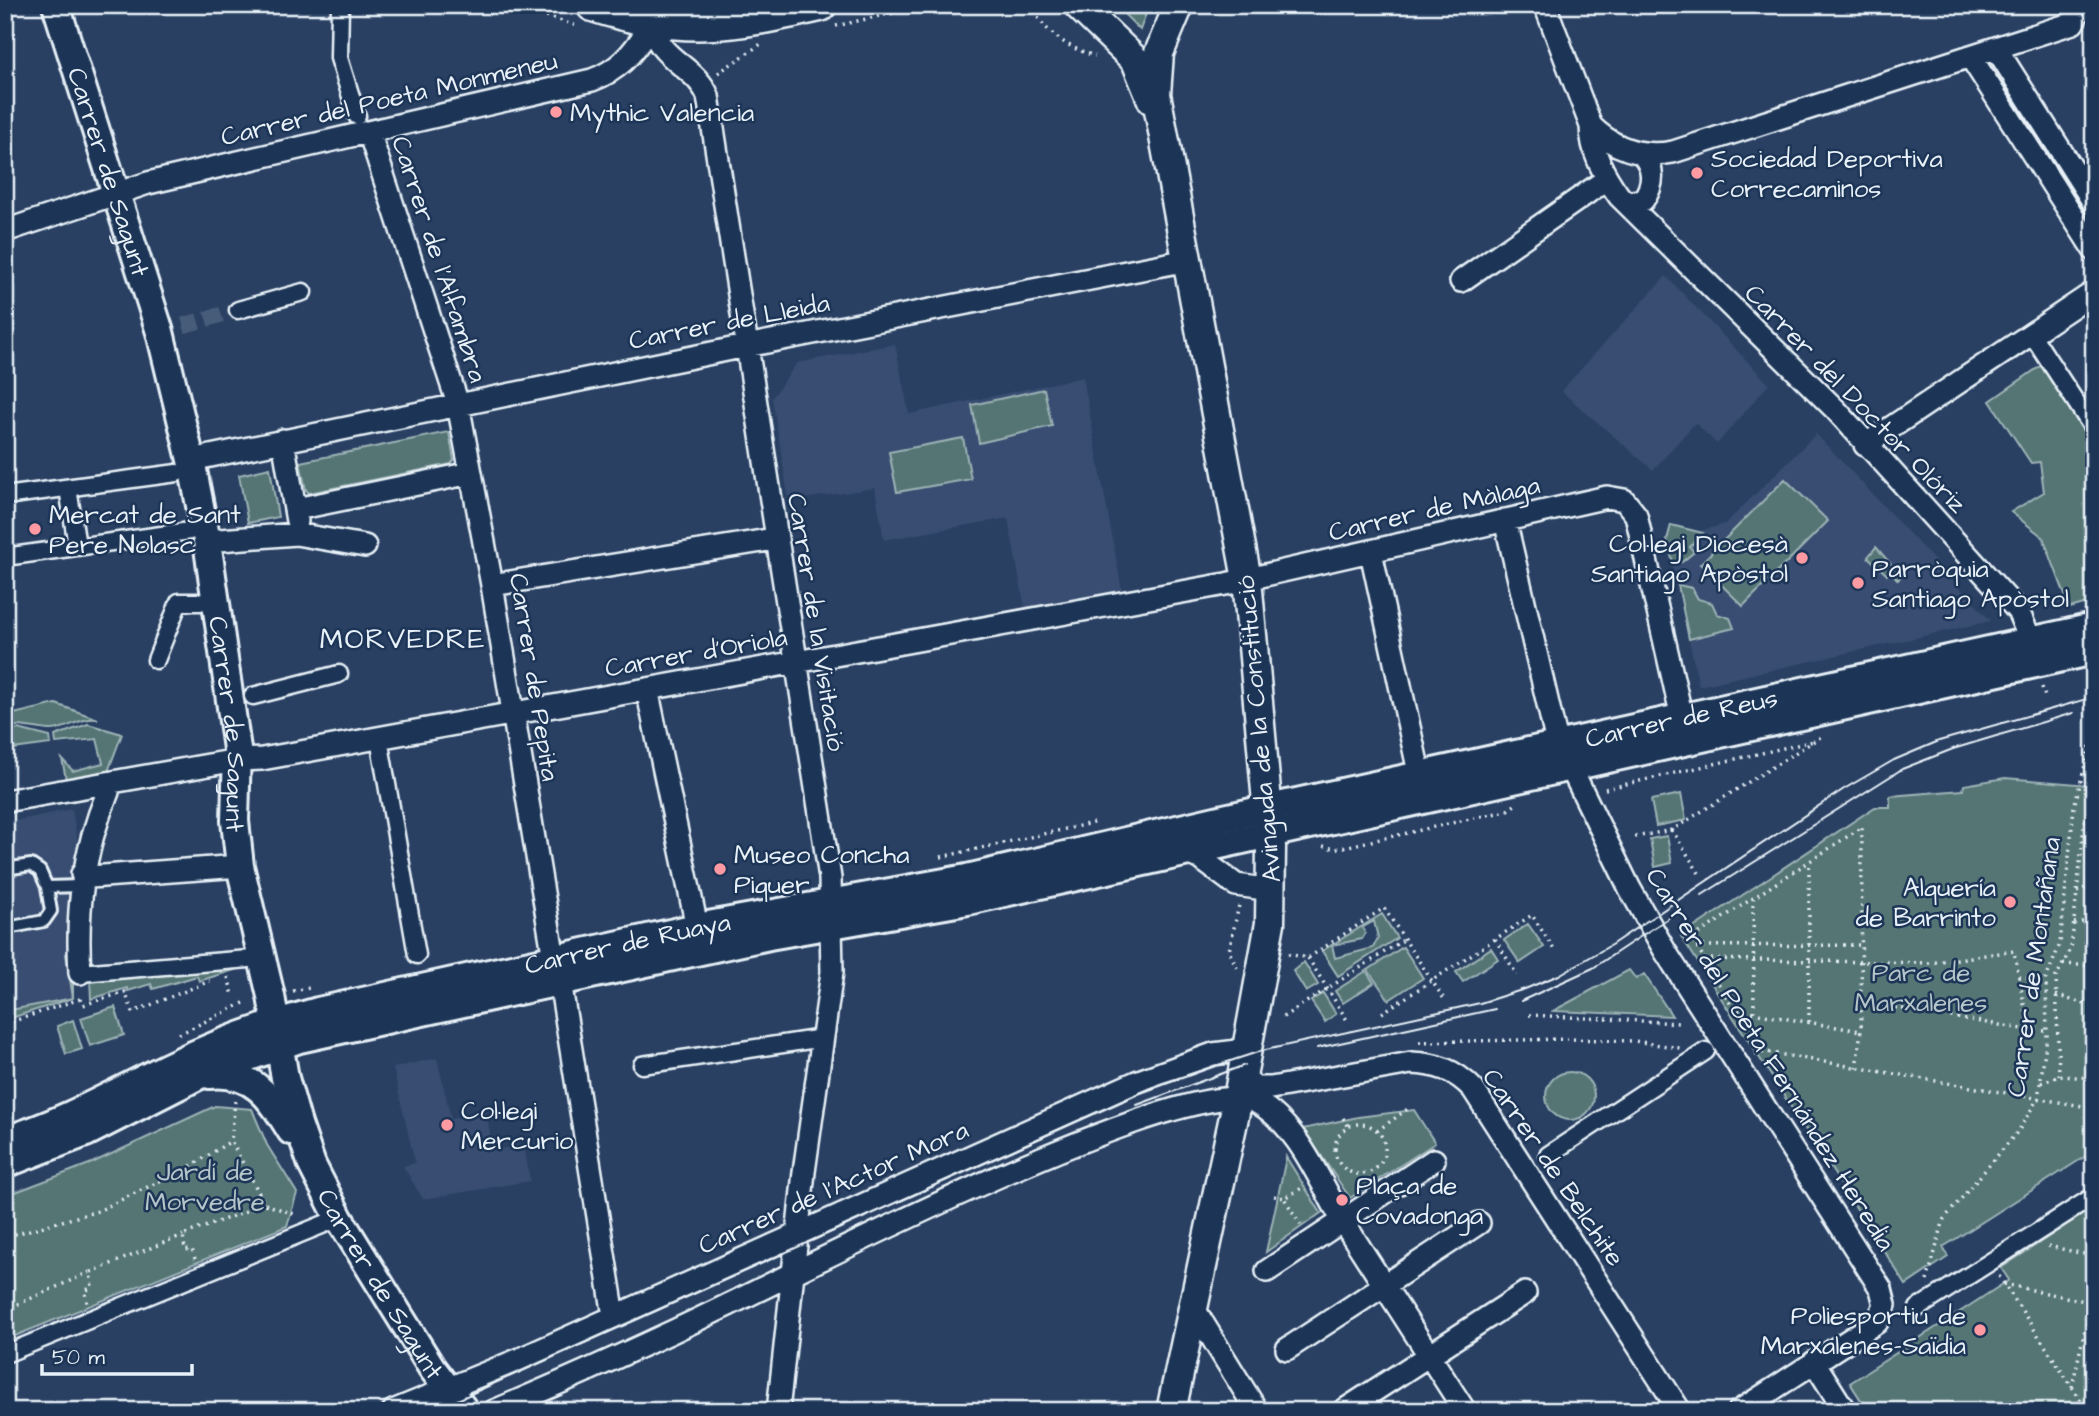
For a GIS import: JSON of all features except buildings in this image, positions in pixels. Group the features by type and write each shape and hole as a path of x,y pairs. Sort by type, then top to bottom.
{"main road":[{"path":"589,17 659,13 699,26 730,24 820,5"},
{"path":"1078,5 1136,61 1145,79 1161,130"},
{"path":"1161,130 1156,94 1157,65 1164,37 1179,5"},
{"name":"Avinguda de la Constitució","path":"1161,130 1247,579 1269,821 1271,890 1270,923 1242,1075 1171,1411"}],"street":[{"name":"Carrer de Sagunt","path":"56,5 160,332 237,760 235,821 240,866 288,1090 330,1221 465,1411"},
{"name":"Carrer de l'Alfambra","path":"340,5 339,58 458,404"},
{"name":"Carrer del Doctor Olóriz","path":"1545,5 1591,125 1591,140 1604,173 1627,203 1826,400 2018,611 2031,641"},
{"path":"1461,281 1604,173 1609,156 1635,151 1673,152 2073,23 2082,5"},
{"name":"Carrer del Poeta Monmeneu","path":"5,230 116,193 363,124 609,74 631,54 659,13"},
{"name":"Carrer de la Visitació","path":"659,13 659,46 696,79 708,96 774,539 830,878 832,972 804,1172 800,1233 778,1411"},
{"path":"1996,48 2094,203"},
{"path":"1970,56 2094,250"},
{"path":"1591,125 1604,138 1635,151 1652,169 1649,192 1643,200 1627,203"},
{"name":"Carrer de Lleida","path":"184,466 283,440 458,404 1188,260"},
{"path":"238,310 303,292"},
{"path":"1866,444 2094,292"},
{"path":"2031,333 2094,430"},
{"name":"Carrer de Pepita","path":"458,404 492,585 614,1316"},
{"path":"283,440 296,509 296,534"},
{"path":"5,496 68,488 184,466"},
{"path":"296,509 471,473"},
{"path":"68,488 77,546"},
{"name":"Carrer de Màlaga","path":"1247,579 1607,497 1625,500 1632,506 1682,718"},
{"name":"Carrer del Poeta Fernández Heredia","path":"1505,520 1565,758 1647,921 1881,1289 1885,1305 1877,1322 1814,1362"},
{"path":"5,557 77,546 198,536 296,534 365,546"},
{"path":"492,585 774,539"},
{"path":"1371,552 1420,777"},
{"name":"Carrer d'Oriola","path":"5,801 794,663 1247,579"},
{"path":"156,660 179,602 200,602"},
{"name":"Carrer de Reus","path":"1269,821 1420,777 1565,758 1682,718 2094,627"},
{"name":"Carrer de Reus","path":"1269,821 2094,651"},
{"path":"253,696 339,674"},
{"path":"647,689 697,927"},
{"path":"381,750 417,955"},
{"path":"107,783 108,792 87,849 81,880 80,973 249,959"},
{"name":"Carrer de Ruaya","path":"557,970 697,927 957,903 1183,852 1269,821"},
{"name":"Carrer de Ruaya","path":"277,1033 557,970 831,914 967,878 1269,821"},
{"path":"1183,852 1200,858 1236,885 1271,890"},
{"path":"81,880 90,877 240,866"},
{"path":"5,1164 88,1132 277,1033"},
{"path":"5,1140 80,1111 211,1046 277,1033"},
{"path":"642,1065 823,1038"},
{"path":"1548,1155 1706,1051"},
{"name":"Carrer de l'Actor Mora","path":"393,1411 614,1316 1136,1082 1213,1054 1242,1075"},
{"name":"Carrer de Belchite","path":"1271,1088 1411,1063 1430,1064 1461,1077 1473,1089 1680,1411"},
{"path":"200,1075 228,1074 259,1086 272,1100 312,1165"},
{"path":"1242,1075 1255,1088 1271,1088"},
{"path":"1242,1075 1249,1099 1268,1110 1296,1140 1343,1221 1464,1409"},
{"path":"494,1411 796,1263 1104,1134 1216,1098 1242,1075"},
{"path":"1268,1110 1264,1097 1271,1088"},
{"path":"1267,1271 1434,1160"},
{"path":"1918,1308 2094,1196"},
{"path":"5,1354 330,1221"},
{"path":"1287,1349 1479,1223"},
{"path":"1343,1411 1525,1293"},
{"path":"1193,1307 1257,1411"},
{"path":"1746,1409 1814,1362 1845,1411"}],"lane":[{"path":"5,869 31,865 40,871 47,887 51,911 44,921 12,927"},
{"path":"47,887 81,880"}],"path":[{"path":"513,5 589,17"},
{"path":"1031,5 1042,24 1063,43 1106,59"},
{"path":"2042,687 2045,696"},
{"name":"Carrer de Montañana","path":"1920,1289 1927,1280 1938,1236 1952,1206 2019,1130 2038,1098 2047,1031 2046,981 2060,944 2074,807 2094,731"},
{"path":"1598,791 1814,741 1672,830 1635,837"},
{"path":"2059,1076 2056,977 2071,949 2084,826 2094,792"},
{"path":"1316,837 1323,846 1335,849 1506,811"},
{"path":"933,859 1110,819"},
{"path":"1856,1068 1861,1031 1862,1002 1862,827 1692,938 1734,1010 1861,1031"},
{"path":"1672,830 1699,873"},
{"path":"1809,1022 1810,861"},
{"path":"2077,892 2094,884"},
{"path":"1240,976 1229,951 1242,898"},
{"path":"1753,898 1754,1013"},
{"path":"1288,954 1308,958 1384,908 1444,999"},
{"path":"1382,1013 1532,915 1555,951"},
{"path":"2074,923 2094,920"},
{"path":"1283,1017 1405,939"},
{"path":"1495,939 1517,975"},
{"path":"1696,946 1862,945"},
{"path":"1704,959 1862,959 1929,963 2014,951 2029,1030"},
{"path":"1308,958 1347,1020"},
{"path":"2063,964 2094,966"},
{"path":"80,973 83,1005 125,992 133,1012 228,974 233,995"},
{"path":"2019,977 2046,981"},
{"path":"2056,995 2094,1007"},
{"path":"5,1024 81,999"},
{"path":"1862,1002 2047,1031"},
{"path":"1529,1015 1680,1023"},
{"path":"1432,1040 1634,1041 1706,1051"},
{"path":"1753,1054 1766,1052 2094,1108"},
{"path":"2041,1083 2059,1076 2093,1077 2094,1072"},
{"path":"236,1096 231,1142 265,1205"},
{"path":"1377,1131 1409,1108"},
{"path":"1343,1118 1349,1127"},
{"path":"1365,1125 1377,1131 1384,1140 1384,1157 1374,1170 1358,1174 1343,1168 1335,1154 1337,1138 1349,1127 1365,1125"},
{"path":"5,1275 7,1234 98,1211 193,1165 231,1142"},
{"path":"1274,1196 1284,1198 1308,1184"},
{"path":"1284,1198 1304,1230"},
{"path":"5,1310 90,1272 265,1205 330,1221"},
{"path":"183,1235 185,1250 191,1249 201,1274"},
{"path":"2025,1241 2094,1256"},
{"path":"1990,1263 2088,1411"},
{"path":"90,1272 92,1287 85,1291 93,1318"},
{"path":"2004,1284 2092,1302"},
{"path":"2072,1387 2094,1287"}],"shaded area":[{"path":"1666,276 1769,384 1717,444 1695,423 1653,470 1561,391"},
{"path":"895,344 909,414 1083,377 1122,591 1025,608 1008,518 884,540 875,488 789,501 772,398 797,363"},
{"name":"Col·legi Diocesà Santiago Apòstol","path":"1816,434 1991,621 1699,686 1667,540 1671,525 1696,532 1725,524"},
{"path":"72,809 79,849 73,953 67,954 73,998 5,1011 5,823"},
{"name":"Col·legi Mercurio","path":"437,1058 451,1119 486,1111 493,1150 524,1145 530,1181 423,1199 403,1166 415,1163 393,1068"}],"green space":[{"path":"1115,5 1149,5 1140,30"},
{"path":"2042,365 2094,447 2094,601 2070,608 2043,537 2011,512 2044,492 2040,462 2031,463 1990,401"},
{"path":"1044,389 1052,426 979,443 972,405"},
{"path":"449,432 454,460 451,464 309,493 306,490 300,462"},
{"path":"963,438 971,479 897,492 889,452"},
{"path":"270,468 278,517 248,523 239,475"},
{"path":"1785,479 1828,521 1743,606 1700,564"},
{"path":"1671,525 1703,533 1690,547 1694,552 1682,562 1673,563 1667,540"},
{"path":"1876,547 1901,576 1898,580 1891,572 1887,575 1868,557"},
{"path":"1678,585 1692,588 1698,599 1712,603 1717,614 1730,618 1734,628 1689,639"},
{"path":"56,704 98,719 85,720 56,730 5,726 5,716"},
{"path":"88,724 122,734 107,774 66,779 62,759 73,771 103,763 97,739 56,743 55,736"},
{"path":"18,729 50,737 51,744 5,750 5,731"},
{"name":"Parc de Marxalenes","path":"2094,764 2094,1161 2089,1154 1943,1247 1948,1257 1906,1285 1681,936 1875,807 1890,807 1890,796 1963,790 1964,785 2005,778 2089,785"},
{"path":"1681,794 1686,820 1656,826 1651,800"},
{"path":"1667,836 1672,863 1655,867 1650,839"},
{"path":"1382,914 1397,938 1338,976 1322,951","holes":["1374,921 1378,938 1373,948 1335,958 1332,945 1362,939 1365,934 1363,927"]},
{"path":"1528,924 1544,947 1520,963 1504,940"},
{"path":"1403,947 1423,978 1389,1000 1368,970"},
{"path":"1491,948 1498,959 1463,982 1456,972"},
{"path":"73,953 73,998 66,954"},
{"path":"1304,962 1318,985 1306,992 1293,971"},
{"path":"244,967 199,981 197,976 153,989 151,984 91,999 90,977"},
{"path":"1629,970 1636,979 1644,974 1672,1016 1553,1011"},
{"path":"1366,971 1374,983 1343,1003 1335,991"},
{"path":"1323,993 1336,1014 1325,1022 1311,1001"},
{"path":"73,998 5,1020 5,1011"},
{"path":"115,1007 124,1035 90,1046 81,1018"},
{"path":"73,1020 82,1049 66,1054 57,1026"},
{"path":"1570,1072 1587,1079 1594,1096 1587,1113 1570,1120 1553,1113 1546,1096 1553,1079"},
{"name":"Jardí de Morvedre","path":"215,1106 252,1109 267,1145 297,1193 287,1226 5,1340 5,1196 92,1163"},
{"path":"1414,1110 1435,1143 1350,1198 1303,1129 1358,1117"},
{"path":"1286,1158 1321,1213 1266,1252"},
{"path":"2094,1207 2094,1411 1868,1411 1850,1383 2009,1280 2001,1268"}],"tunnel":[{"path":"160,332 238,310"}],"tram line":[{"path":"433,1411 1160,1084 1261,1051 1480,1003 1559,975 1611,945 1844,789 1894,760 1939,741 2094,697"},
{"path":"1702,895 1902,769 1953,749 2073,713"},
{"path":"1521,1001 1593,968 1676,913"},
{"path":"1317,1048 1495,1009"},
{"path":"1137,1105 1245,1065"}],"place":[{"name":"Mythic Valencia","path":"556,112"},
{"name":"Sociedad Deportiva Correcaminos","path":"1697,173"},
{"name":"Mercat de Sant Pere Nolasc","path":"35,529"},
{"name":"Col·legi Diocesà Santiago Apòstol","path":"1802,558"},
{"name":"Parròquia Santiago Apòstol","path":"1858,583"},
{"name":"Museo Concha Piquer","path":"720,869"},
{"name":"Alquería de Barrinto","path":"2010,902"},
{"name":"Col·legi Mercurio","path":"447,1125"},
{"name":"Plaça de Covadonga","path":"1342,1200"},
{"name":"Poliesportiu de Marxalenes-Saïdia","path":"1980,1330"}],"district":[{"name":"MORVEDRE","path":"403,638"}]}
